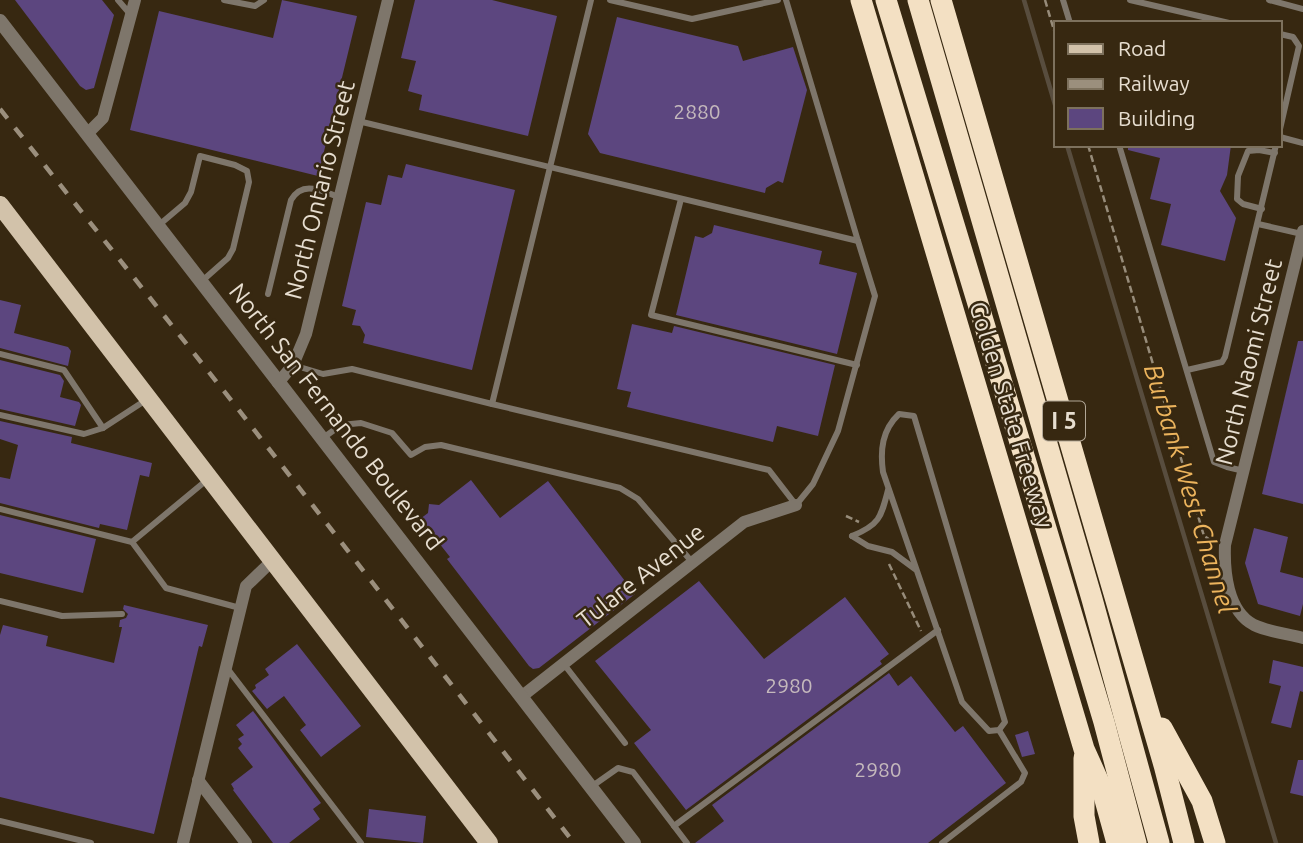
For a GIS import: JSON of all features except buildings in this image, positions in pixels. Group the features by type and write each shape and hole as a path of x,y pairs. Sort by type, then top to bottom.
{"highway":[{"name":"Golden State Freeway","path":"860,0 1084,749 1102,789 1116,843"},
{"path":"886,0 1104,722 1136,843"},
{"path":"918,0 1084,573 1159,843"},
{"name":"Golden State Freeway","path":"941,0 1184,843"},
{"path":"1141,689 1202,801 1215,843"},
{"path":"1084,749 1084,816 1089,843"}],"main road":[{"path":"0,205 489,843"}],"street":[{"path":"87,134 103,118 135,0"},
{"name":"North Ontario Street","path":"278,383 293,365 306,334 388,0"},
{"name":"North San Fernando Boulevard","path":"0,21 634,843"},
{"name":"North Naomi Street","path":"1225,545 1303,232"},
{"name":"Tulare Avenue","path":"521,696 744,522 796,505"},
{"path":"1225,545 1226,572 1234,604 1242,616 1255,625 1303,638"},
{"path":"183,843 246,586 272,561"},
{"path":"198,780 246,843"}],"lane":[{"path":"118,0 132,15"},
{"path":"224,0 255,6 264,0"},
{"path":"492,404 591,0"},
{"path":"610,0 692,19 778,0"},
{"path":"293,365 323,374 352,369 769,470 796,505 813,484 838,431 876,296 786,0"},
{"path":"1063,0 1069,21"},
{"path":"1130,0 1221,21"},
{"path":"1269,0 1303,9"},
{"path":"1282,34 1293,37 1299,46 1282,121"},
{"path":"1282,87 1290,89"},
{"path":"358,121 858,242"},
{"path":"1282,138 1303,143"},
{"path":"1120,147 1214,462 1244,471"},
{"path":"1187,370 1222,362 1225,357 1262,209 1276,149 1248,151 1238,176 1237,199 1243,204 1262,209"},
{"path":"157,226 185,203 191,192 200,156 247,171 249,182 233,249 228,258 201,282"},
{"path":"268,294 291,200 296,192 310,188 339,197"},
{"path":"681,199 651,315 857,365"},
{"path":"1258,224 1303,232"},
{"path":"0,354 64,370 103,428"},
{"path":"0,415 84,434 103,428 148,399"},
{"path":"900,414 914,416 1005,722 999,730 989,731 962,702 889,488 880,453 887,430 900,414"},
{"path":"322,439 341,425 361,423 392,433 411,455 425,447 441,445 620,488 638,499 692,562"},
{"path":"132,542 209,478"},
{"path":"889,488 883,510 872,528 852,536 868,546 892,552 916,570"},
{"path":"0,509 132,542 166,588 240,608"},
{"path":"0,601 62,616 122,614"},
{"path":"674,826 938,630"},
{"path":"563,663 625,743"},
{"path":"226,666 361,843"},
{"path":"942,843 1021,782 1025,773 999,730"},
{"path":"591,787 618,768 633,772 687,843"},
{"path":"0,821 90,843"}],"path":[{"path":"1045,0 1054,30"},
{"path":"1089,147 1204,536 1225,545"},
{"path":"846,516 857,520 865,531"},
{"path":"878,549 891,566 925,639"}],"waterway":[{"name":"Burbank West Channel","path":"1024,0 1054,101"},
{"name":"Burbank West Channel","path":"1068,147 1276,843"}],"railway":[{"path":"0,109 235,405 574,843"}]}
